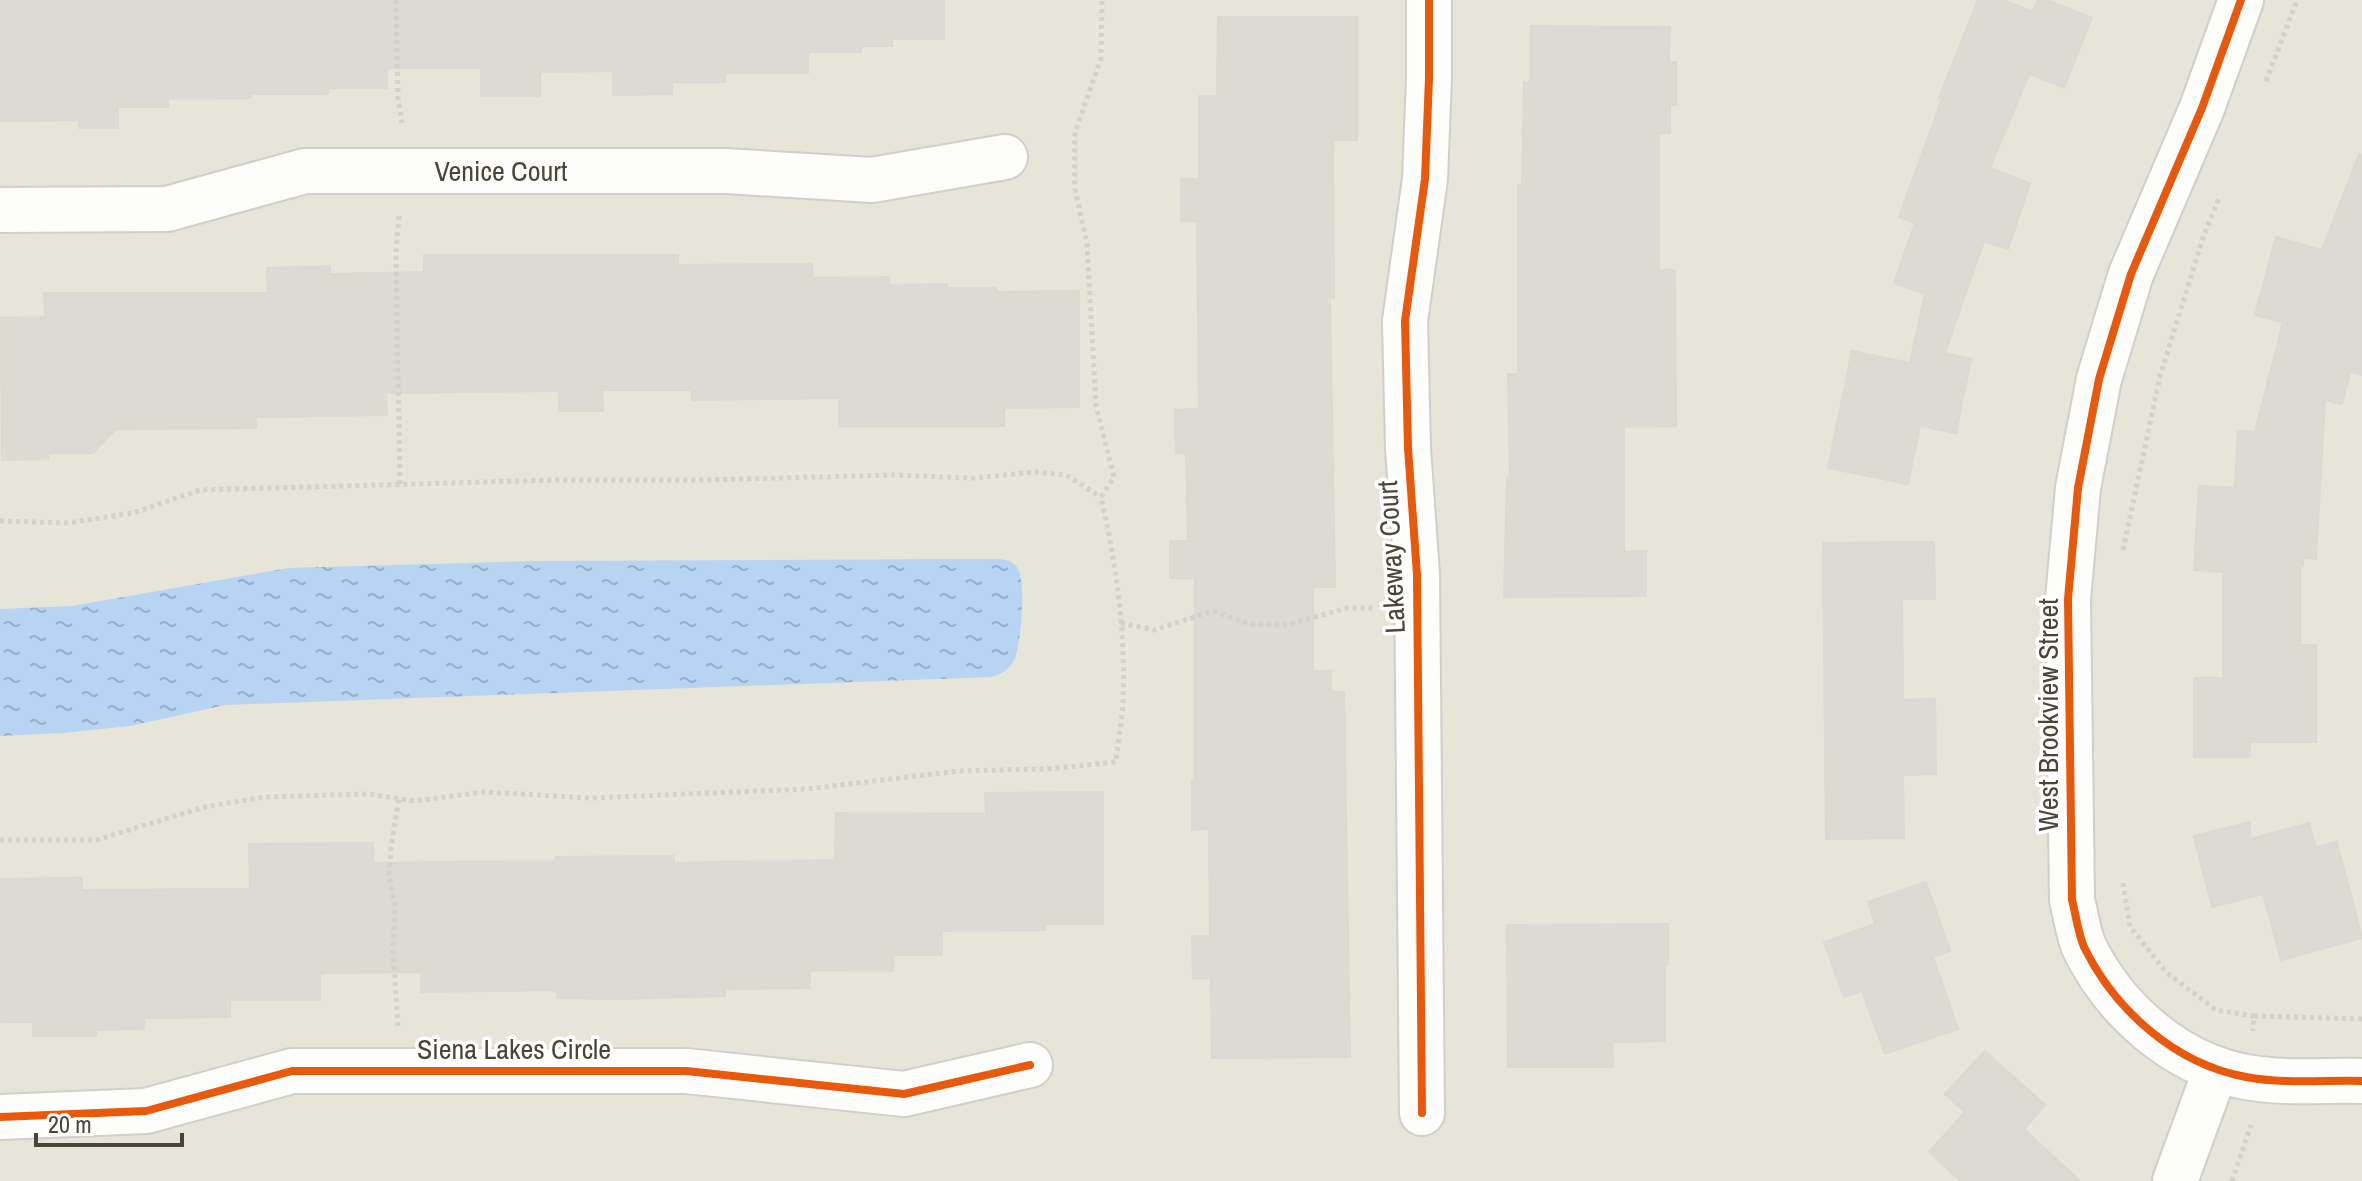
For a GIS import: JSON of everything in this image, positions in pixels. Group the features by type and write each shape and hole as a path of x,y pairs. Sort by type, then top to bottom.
{"street":[{"name":"Lakeway Court","path":"1422,1113 1417,575 1408,448 1405,321 1425,179 1429,0"},
{"name":"West Brookview Street","path":"2234,1074 2171,1046 2128,1012 2108,987 2083,945 2072,900 2068,599 2078,488 2099,379 2131,274 2202,108 2241,0"},
{"name":"Venice Court","path":"0,210 167,209 305,171 726,171 872,180 1005,157"},
{"name":"Siena Lakes Circle","path":"0,1117 146,1111 292,1071 686,1071 904,1094 1030,1065"},
{"path":"2175,1181 2234,1074 2362,1081"}],"path":[{"path":"396,0 398,97 404,137 396,252 400,484"},
{"path":"0,840 96,840 205,807 264,797 369,794 414,801 484,792 591,798 807,789 958,771 1046,769 1116,762 1123,700 1121,623 1101,497 1114,477 1096,406 1087,244 1075,189 1075,132 1101,59 1102,0"},
{"path":"2263,88 2297,0"},
{"path":"2123,552 2160,376 2204,235 2222,191"},
{"path":"0,521 67,523 133,513 200,490 400,484 893,475 974,478 1036,472 1066,475 1101,497"},
{"path":"1121,623 1154,630 1213,611 1249,624 1287,625 1347,608 1380,608"},
{"path":"397,1071 399,1013 393,951 395,905 389,877 399,798"},
{"path":"2122,880 2130,927 2167,973 2216,1010 2254,1016 2362,1019"},
{"path":"2232,1181 2251,1129 2234,1074 2254,1016"}],"shaded area":[{"path":"0,0 2362,0 2362,1181 0,1181"}],"water":[{"path":"538,561 1008,561 1018,569 1022,586 1022,613 1015,658 1006,670 992,677 225,705 130,726 0,736 0,609 72,606 288,568"}],"building":[{"path":"0,0 944,0 944,39 892,39 892,46 861,46 861,52 808,52 808,73 725,73 725,82 672,82 672,94 613,95 613,71 540,72 540,96 481,96 481,68 387,68 387,88 328,88 328,94 251,94 251,98 168,99 168,107 118,107 118,128 79,128 79,120 0,121"},
{"path":"1978,0 2004,0 2033,12 2038,0 2048,0 2092,18 2064,88 2029,74 1990,168 2030,183 2008,249 1984,241 1945,353 1971,359 1956,433 1920,426 1908,484 1828,468 1852,351 1910,363 1925,294 1894,283 1915,223 1899,217 1942,99 1939,98"},
{"path":"1218,17 1357,17 1357,140 1333,140 1334,298 1330,298 1335,587 1313,587 1313,671 1331,671 1331,692 1344,692 1350,1057 1212,1058 1211,978 1193,978 1192,936 1210,936 1209,829 1192,830 1192,780 1195,780 1195,578 1170,578 1170,541 1188,541 1186,453 1176,453 1175,410 1199,409 1197,221 1181,221 1181,179 1199,179 1199,96 1217,96"},
{"path":"1531,26 1670,27 1669,62 1676,62 1676,105 1670,105 1670,133 1659,133 1659,270 1675,270 1676,426 1624,427 1624,552 1646,551 1646,596 1504,597 1507,478 1510,478 1508,374 1518,374 1518,185 1522,185 1524,82 1531,82"},
{"path":"2359,154 2362,155 2362,375 2350,372 2342,404 2325,400 2316,559 2303,558 2303,566 2300,566 2300,645 2316,645 2316,742 2250,742 2250,757 2194,757 2194,678 2223,678 2223,572 2194,570 2199,486 2235,488 2238,431 2255,432 2283,322 2255,315 2276,237 2322,250"},
{"path":"424,255 678,255 678,265 812,264 812,278 889,277 889,285 947,284 947,288 996,288 996,292 1079,291 1079,407 1004,408 1004,426 839,426 839,398 692,400 692,390 602,390 603,411 559,411 559,391 386,393 387,415 256,417 256,428 116,429 93,453 48,453 48,459 2,460 1,318 45,317 44,293 268,293 267,268 330,266 330,274 424,272"},
{"path":"1934,542 1935,599 1902,599 1903,700 1935,699 1936,774 1903,775 1904,838 1826,839 1823,543"},
{"path":"1103,792 1103,924 1045,924 1045,930 942,931 942,955 893,955 893,971 810,970 810,988 725,989 725,996 618,999 557,998 557,990 421,992 421,972 320,973 320,1000 230,1000 230,1017 144,1018 144,1029 96,1030 96,1036 33,1036 33,1022 0,1022 0,879 82,878 82,890 250,889 249,844 373,843 373,863 674,856 674,863 835,860 836,813 986,814 985,793"},
{"path":"2250,822 2250,839 2309,823 2316,847 2337,842 2362,938 2281,960 2263,894 2212,907 2194,836"},
{"path":"1926,882 1950,951 1933,957 1958,1029 1885,1054 1862,991 1844,997 1824,942 1875,924 1868,902"},
{"path":"1668,924 1665,1041 1612,1042 1613,1067 1508,1067 1507,925"},
{"path":"1985,1051 2045,1105 2024,1129 2080,1181 1960,1181 1929,1152 1965,1112 1945,1094"}],"cycle path":[{"path":"1422,1113 1417,575 1408,448 1405,321 1425,179 1429,0"},
{"path":"2241,0 2202,108 2131,274 2099,379 2078,488 2068,599 2072,900 2082,942 2097,970 2130,1012 2172,1047 2195,1060 2246,1077 2289,1081 2362,1081"},
{"path":"0,1117 146,1111 292,1071 686,1071 904,1094 1030,1065"}]}
